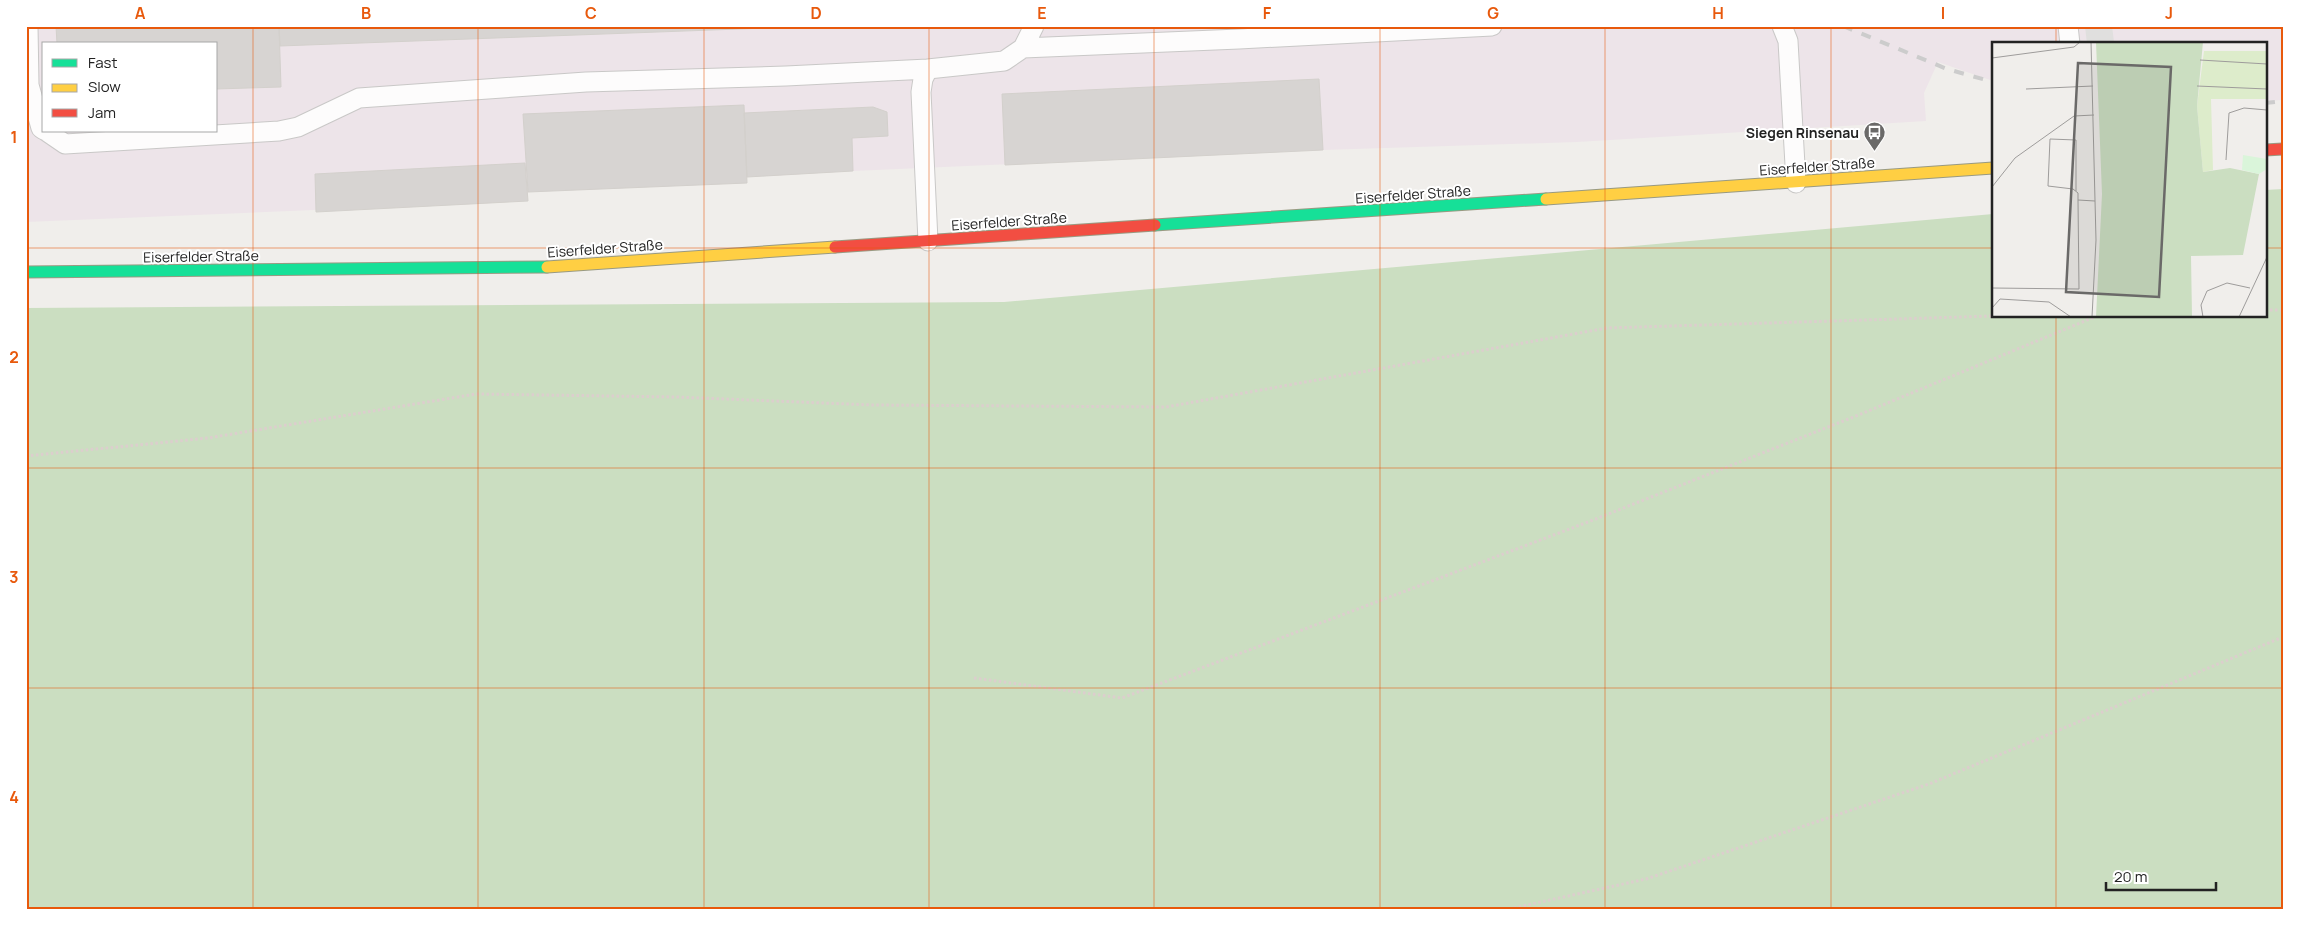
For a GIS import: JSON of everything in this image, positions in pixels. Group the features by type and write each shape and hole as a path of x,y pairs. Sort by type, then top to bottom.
{"main road":[{"path":"2266,150 2283,148"},
{"name":"Eiserfelder Straße","path":"26,272 544,267 1796,183 1992,168"}],"lane":[{"path":"28,26 29,85 42,129"},
{"path":"47,132 65,144 280,131 298,127 360,98 586,82 786,76 928,69 1004,61 1023,48 1034,26"},
{"path":"1023,48 1239,40 1492,26"},
{"path":"1782,26 1788,41 1796,183"},
{"path":"2068,26 2070,42"},
{"path":"928,69 923,79 921,92 928,241"}],"path":[{"path":"2266,310 2283,310"},
{"path":"26,456 208,438 476,394 676,397 872,405 1166,407 1607,328 1992,316"},
{"path":"974,678 1122,698 1588,522 1870,410 2092,318"},
{"path":"1509,909 1646,878 1930,784 2283,637"}],"shaded area":[{"path":"26,26 2283,26 2283,100 2266,101 2266,42 1992,42 1992,81 1938,62 1924,93 1926,121 1577,142 1323,150 747,177 747,183 528,192 528,201 26,222"},
{"path":"2085,26 2112,26 2114,42 2087,42"}],"green space":[{"path":"2283,189 2283,909 26,909 26,308 1004,302 1992,214 1992,318 2266,318 2266,190"}],"building":[{"path":"56,26 279,26 281,87 218,89 218,42 57,42"},
{"path":"279,26 820,26 280,46"},
{"path":"1319,79 1323,150 1005,165 1002,94"},
{"path":"744,105 747,183 528,192 523,114"},
{"path":"873,107 887,112 888,136 852,138 853,171 747,177 744,113"},
{"path":"525,163 528,201 316,212 315,174"}],"railway":[{"path":"1843,26 1947,69 1992,82"},
{"path":"2266,103 2283,101"}],"traffic: fast":[{"path":"1155,225 1546,199"},
{"path":"26,272 547,267"}],"traffic: slow":[{"path":"1546,199 1992,168"},
{"path":"547,267 835,247"}],"traffic: jam":[{"path":"2266,150 2283,149"},
{"path":"835,247 1155,225"}],"place":[{"name":"Siegen Rinsenau","path":"1875,151"}]}
